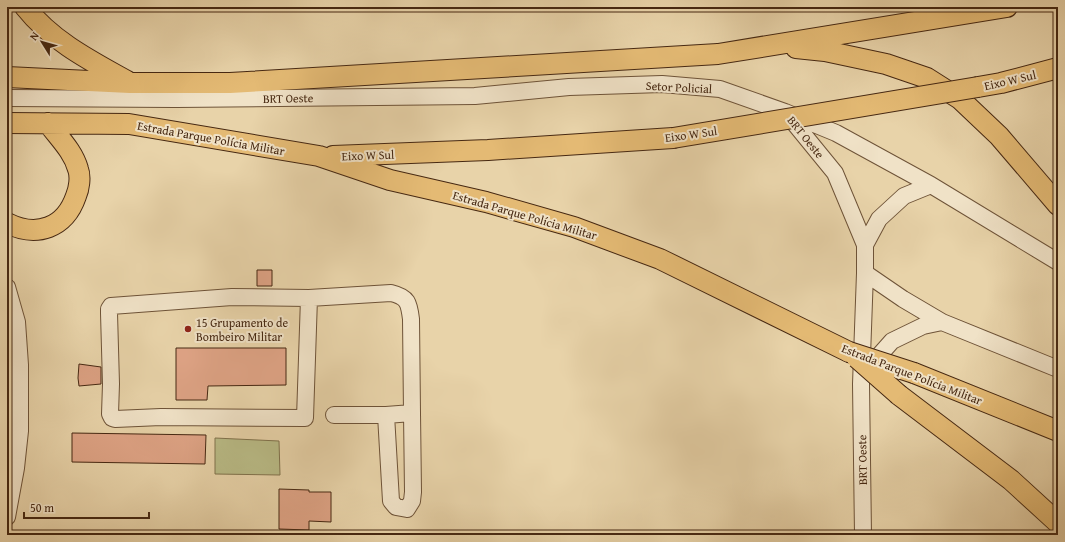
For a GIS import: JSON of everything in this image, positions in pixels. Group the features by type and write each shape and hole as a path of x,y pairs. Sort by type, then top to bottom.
{"main road":[{"path":"25,7 52,36 74,52 130,83"},
{"path":"7,77 130,83 246,82 718,54 1007,7"},
{"path":"768,46 824,51 886,64 927,78 960,99 999,136 1058,205"},
{"name":"Eixo W Sul","path":"319,156 488,150 673,138 1001,83 1058,68"},
{"name":"Estrada Parque Polícia Militar","path":"16,123 129,124 319,156 390,180 486,202 574,227 660,259 849,352 914,373 1058,431"},
{"path":"7,223 19,228 32,230 45,228 59,222 68,214 74,204 78,190 79,171 70,150 48,123"},
{"path":"849,352 899,395 1011,480 1058,523"}],"street":[{"name":"Setor Policial","path":"569,87 662,84 720,89 785,112"},
{"name":"BRT Oeste","path":"7,98 176,99 475,96 569,87"},
{"name":"BRT Oeste","path":"785,112 836,133 931,185 1058,262"},
{"name":"BRT Oeste","path":"785,112 835,173 865,245 861,384 863,535"},
{"name":"BRT Oeste","path":"865,245 879,219 904,196 931,185"},
{"path":"865,273 903,299 942,322 1058,369"},
{"path":"7,287 17,322 20,372 20,431 16,468 7,517"},
{"path":"310,298 305,418 161,418 115,420 110,416 111,384 109,309 112,306 232,297 310,298 391,293 405,299 409,306 411,319 413,492 412,501 407,509 396,507 391,500 386,415"},
{"path":"861,384 876,359 892,341 923,326 942,322"},
{"path":"334,415 386,415 412,413"}],"green space":[{"path":"215,438 279,441 280,475 215,474"}],"building":[{"path":"257,270 272,270 272,286 257,286"},
{"path":"176,348 286,348 286,385 208,386 207,400 176,400"},
{"path":"79,364 101,367 101,384 79,386"},
{"path":"72,433 206,435 205,464 72,462"},
{"path":"279,489 309,490 309,492 331,492 331,522 309,521 309,530 279,529"}],"place":[{"name":"15 Grupamento de Bombeiro Militar","path":"188,329"}]}
